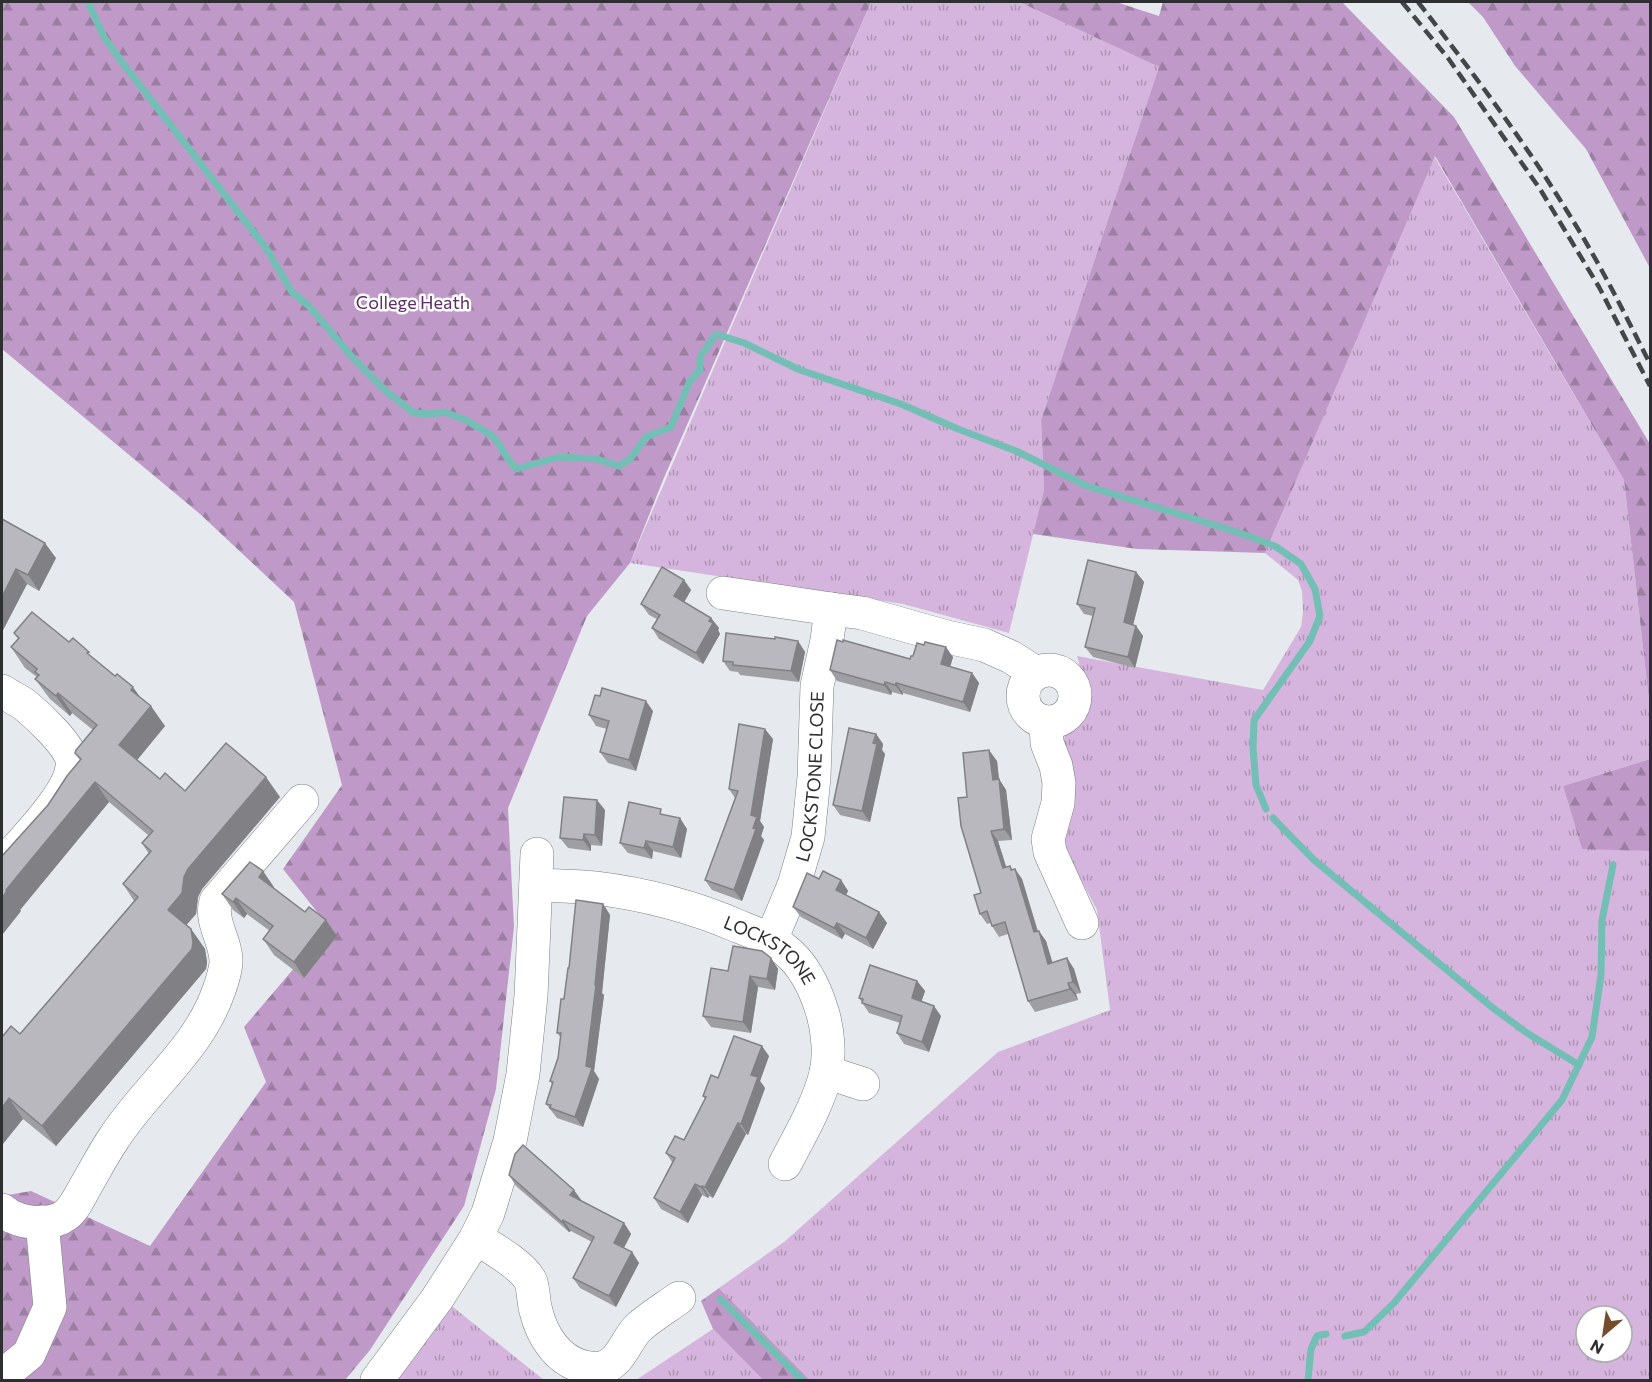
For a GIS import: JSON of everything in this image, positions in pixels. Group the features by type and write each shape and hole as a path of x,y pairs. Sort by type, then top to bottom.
{"street":[{"path":"723,593 862,614 984,645 1011,657 1035,673 1053,670 1069,679 1075,695 1070,712 1064,718 1046,723 1047,743 1056,766 1059,783 1058,803 1048,838 1050,852 1082,923"},
{"name":"LOCKSTONE CLOSE","path":"771,940 794,885 808,837 814,777 817,686 831,609"},
{"path":"2,691 25,705 55,734 70,753 72,769 59,798 2,862"},
{"path":"2,1210 13,1217 42,1222 54,1221 65,1215 74,1205 114,1137 189,1048 206,1020 219,991 226,964 214,908 216,901 302,801"},
{"name":"LOCKSTONE","path":"377,1380 437,1299 476,1238 488,1213 510,1141 523,1074 531,996 537,870 593,888 630,893 689,908 771,940 794,958 808,977 819,1001 826,1028 828,1050 826,1072 813,1110 785,1164"},
{"path":"826,1072 863,1084"},
{"path":"2,1376 29,1354 50,1307 42,1222"},
{"path":"476,1238 521,1269 531,1281 536,1313 545,1335 563,1358 575,1365 602,1368 613,1361 637,1329 679,1298"}],"green space":[{"name":"College Heath","path":"2,2 871,2 663,480 630,563 587,616 508,808 514,927 496,1089 464,1206 370,1350 345,1380 2,1380 2,1196 31,1191 150,1246 266,1082 244,1027 329,927 283,869 342,785 294,602 200,514 2,349"},
{"path":"871,2 1019,2 1159,67 1041,420 1044,490 1009,633 903,604 630,563"},
{"path":"1019,2 1116,2 1159,16 1163,2 1342,2 1454,117 1650,444 1650,709 1624,480 1435,156 1265,553 1137,549 1033,534 1044,490 1041,420 1159,67"},
{"path":"1468,2 1650,2 1650,268 1586,149 1515,66 1483,17"},
{"path":"1434,156 1624,480 1650,709 1650,759 1563,786 1582,848 1650,851 1650,1380 810,1380 719,1288 784,1242 998,1052 1110,1010 1097,910 1061,842 1063,740 1079,713 1085,684 1077,656 1263,690 1301,627 1302,591 1298,580 1265,553"},
{"path":"1650,759 1650,851 1582,849 1563,786"},
{"path":"719,1288 810,1380 763,1380 713,1329 701,1301"},
{"path":"448,1303 544,1380 393,1380"},
{"path":"713,1329 763,1380 636,1380"}],"building":[{"path":"2,519 45,543 28,575 16,569 2,597"},
{"path":"1088,560 1136,572 1124,622 1136,626 1128,657 1085,647 1095,608 1077,604"},
{"path":"662,567 684,580 674,596 711,618 709,621 713,623 696,653 652,628 660,615 641,604"},
{"path":"32,612 69,642 73,638 115,676 117,674 133,687 131,690 151,706 119,745 160,779 165,773 185,791 226,743 266,777 188,869 184,877 182,893 168,910 191,929 192,949 42,1126 9,1098 2,1108 2,1037 11,1026 20,1034 138,897 123,884 151,851 142,843 153,831 95,782 6,890 2,898 2,856 48,805 81,759 75,753 76,750 97,725 58,693 56,696 35,679 39,675 35,672 37,669 11,647 19,638 14,633"},
{"path":"726,633 798,641 791,671 733,665 733,662 723,661"},
{"path":"837,640 910,659 917,643 924,645 925,642 946,647 941,664 972,673 963,702 896,683 895,685 885,682 884,685 830,670"},
{"path":"602,688 646,701 629,760 600,752 609,721 589,715 595,695 600,696"},
{"path":"739,724 765,729 751,815 757,817 753,828 756,829 734,890 705,880 738,791 729,789"},
{"path":"849,728 876,734 873,743 877,744 862,811 833,805"},
{"path":"989,750 993,780 999,779 1004,829 991,831 1003,868 1010,866 1011,870 1015,869 1034,932 1039,931 1048,964 1067,958 1073,982 1068,983 1070,989 1028,1001 1005,922 992,926 987,911 980,914 974,895 981,893 961,826 958,798 967,797 963,753"},
{"path":"564,797 597,800 595,835 584,834 583,840 560,838"},
{"path":"629,802 661,809 660,814 680,818 673,847 646,841 644,848 620,843"},
{"path":"250,862 263,871 259,877 305,912 309,907 326,920 294,962 263,939 273,926 236,898 233,902 222,894"},
{"path":"823,871 841,880 836,890 879,912 866,938 837,923 834,928 793,907 807,873 819,879"},
{"path":"576,900 603,904 586,1066 592,1068 575,1117 550,1108 551,1105 546,1104 553,1082 550,1081 558,1058 561,1033 557,1033 561,999 564,999 569,968"},
{"path":"733,946 762,951 771,958 767,979 750,976 743,1022 703,1016 711,968 728,971"},
{"path":"870,965 917,981 912,998 934,1006 922,1042 897,1033 902,1016 862,1003 863,999 859,998"},
{"path":"734,1036 762,1046 751,1075 758,1077 741,1124 738,1123 705,1187 695,1184 680,1212 654,1198 675,1158 666,1153 675,1136 684,1140 706,1097 703,1096 711,1075 718,1078"},
{"path":"523,1145 574,1190 570,1195 624,1223 614,1243 632,1252 609,1296 573,1278 594,1237 563,1220 562,1222 509,1175 515,1154"}],"waterway":[{"path":"88,2 104,37 266,248 292,292 309,306 352,357 387,392 414,413 444,412 466,420 491,435 516,469 559,457 597,459 619,466 630,459 646,437 671,427 689,383 700,369 700,357 716,334 744,343 800,370 901,404 1016,451 1087,486 1275,546 1301,564 1315,589 1320,616 1310,641 1254,720 1253,748 1256,785 1266,809"},
{"path":"1273,818 1314,860 1493,1008 1527,1033 1579,1065"},
{"path":"1345,1336 1364,1332 1394,1303 1562,1100 1592,1037 1601,975 1602,920 1613,865"},
{"path":"720,1299 802,1380"},
{"path":"1308,1380 1311,1349 1317,1336 1326,1334"}],"railway":[{"path":"1402,2 1448,58 1540,189 1599,287 1650,386"},
{"path":"1418,2 1495,104 1550,184 1600,267 1650,364"}]}
